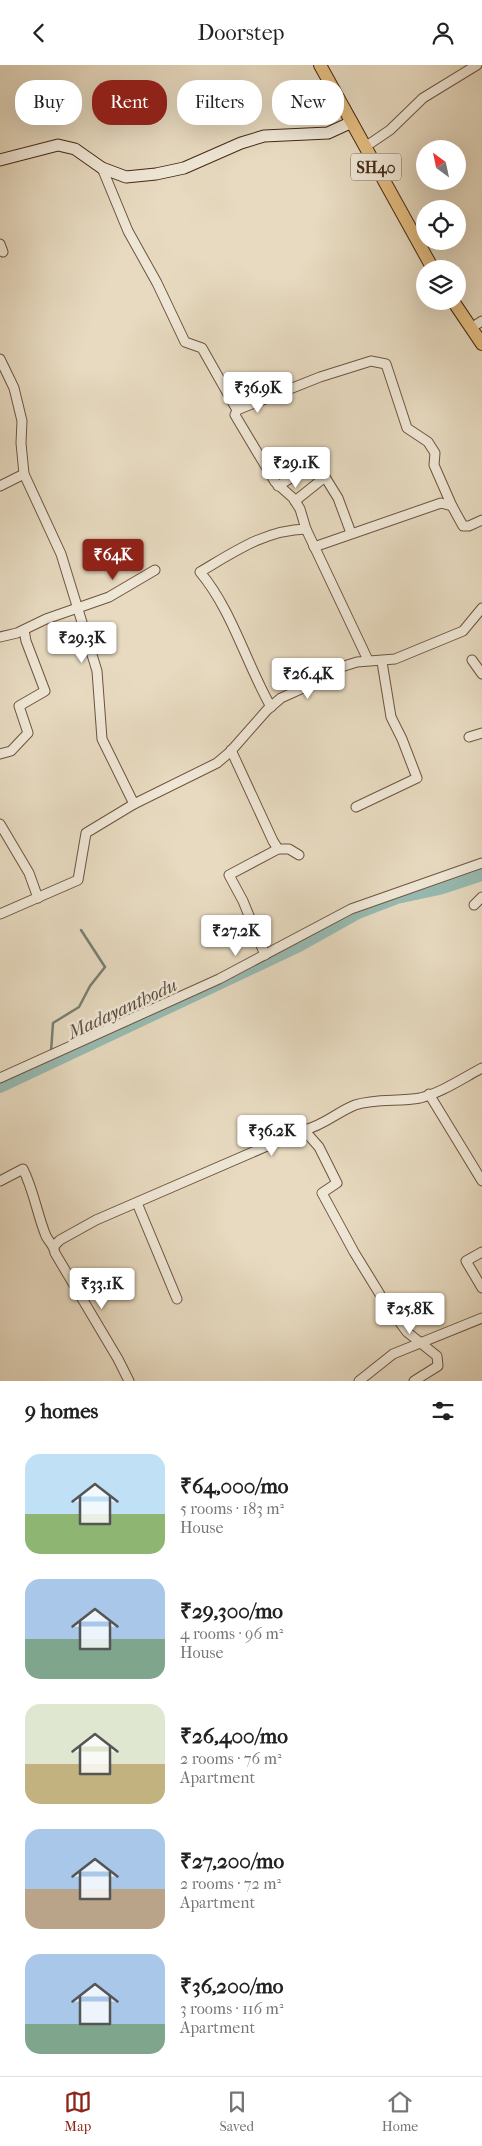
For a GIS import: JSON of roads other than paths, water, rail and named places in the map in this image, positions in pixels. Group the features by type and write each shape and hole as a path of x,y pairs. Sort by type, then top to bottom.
{"main road":[{"name":"SH40","path":"320,65 427,260"},
{"path":"462,310 477,324 482,344"}],"street":[{"path":"365,147 390,130 423,98 477,65"},
{"path":"0,160 58,145 75,149 102,168 126,177 156,174 184,168 241,143 264,136 328,133 352,122"},
{"path":"102,168 128,231 157,283 185,342 202,348 237,409 235,415 258,457 278,486 295,501 300,509 314,547 368,660"},
{"path":"0,359 3,372 14,388 22,421 21,443 24,474 61,554 97,671 102,739 134,804"},
{"path":"237,409 320,377 370,361 386,364 407,428 428,442 435,453 434,465 463,526 469,527 482,520"},
{"path":"278,486 302,471"},
{"path":"0,486 24,474"},
{"path":"295,501 325,477 338,498 351,533"},
{"path":"314,547 441,503 452,506"},
{"path":"271,707 254,677 215,590 200,572 257,539 285,530 306,529"},
{"path":"0,637 24,630 46,619 79,609 108,597 155,570"},
{"path":"0,914 78,880 86,833 134,804 217,763 282,698 310,685 341,667 368,660 382,662 395,659 463,631 482,608"},
{"path":"0,754 11,751 28,733 18,706 45,691 26,641 24,630"},
{"path":"472,659 482,674"},
{"path":"356,807 417,778 391,717 382,662"},
{"path":"469,737 482,733"},
{"path":"232,750 278,849"},
{"path":"0,824 29,873 38,898"},
{"path":"265,955 243,901 228,875 278,849 289,849 299,855"},
{"path":"0,1078 219,979 352,909 482,863"},
{"path":"474,905 482,897"},
{"path":"54,1246 60,1240 96,1220 304,1130 314,1128 355,1105 376,1101 401,1101 429,1094 482,1068"},
{"path":"429,1094 482,1181"},
{"path":"304,1130 319,1147 337,1183 322,1193 354,1252 407,1332 422,1342 437,1356 438,1367 429,1377 414,1381"},
{"path":"0,1181 23,1169 31,1184 47,1238 54,1246 55,1253 129,1381"},
{"path":"137,1203 178,1299"},
{"path":"482,1253 466,1261 482,1288"},
{"path":"359,1381 393,1354 482,1318"}],"waterway":[{"name":"Madayanthodu","path":"0,1086 299,945 358,912 397,897 439,888 482,874"},
{"path":"51,1052 53,1023 79,1007 90,986 105,967 81,930"}]}
